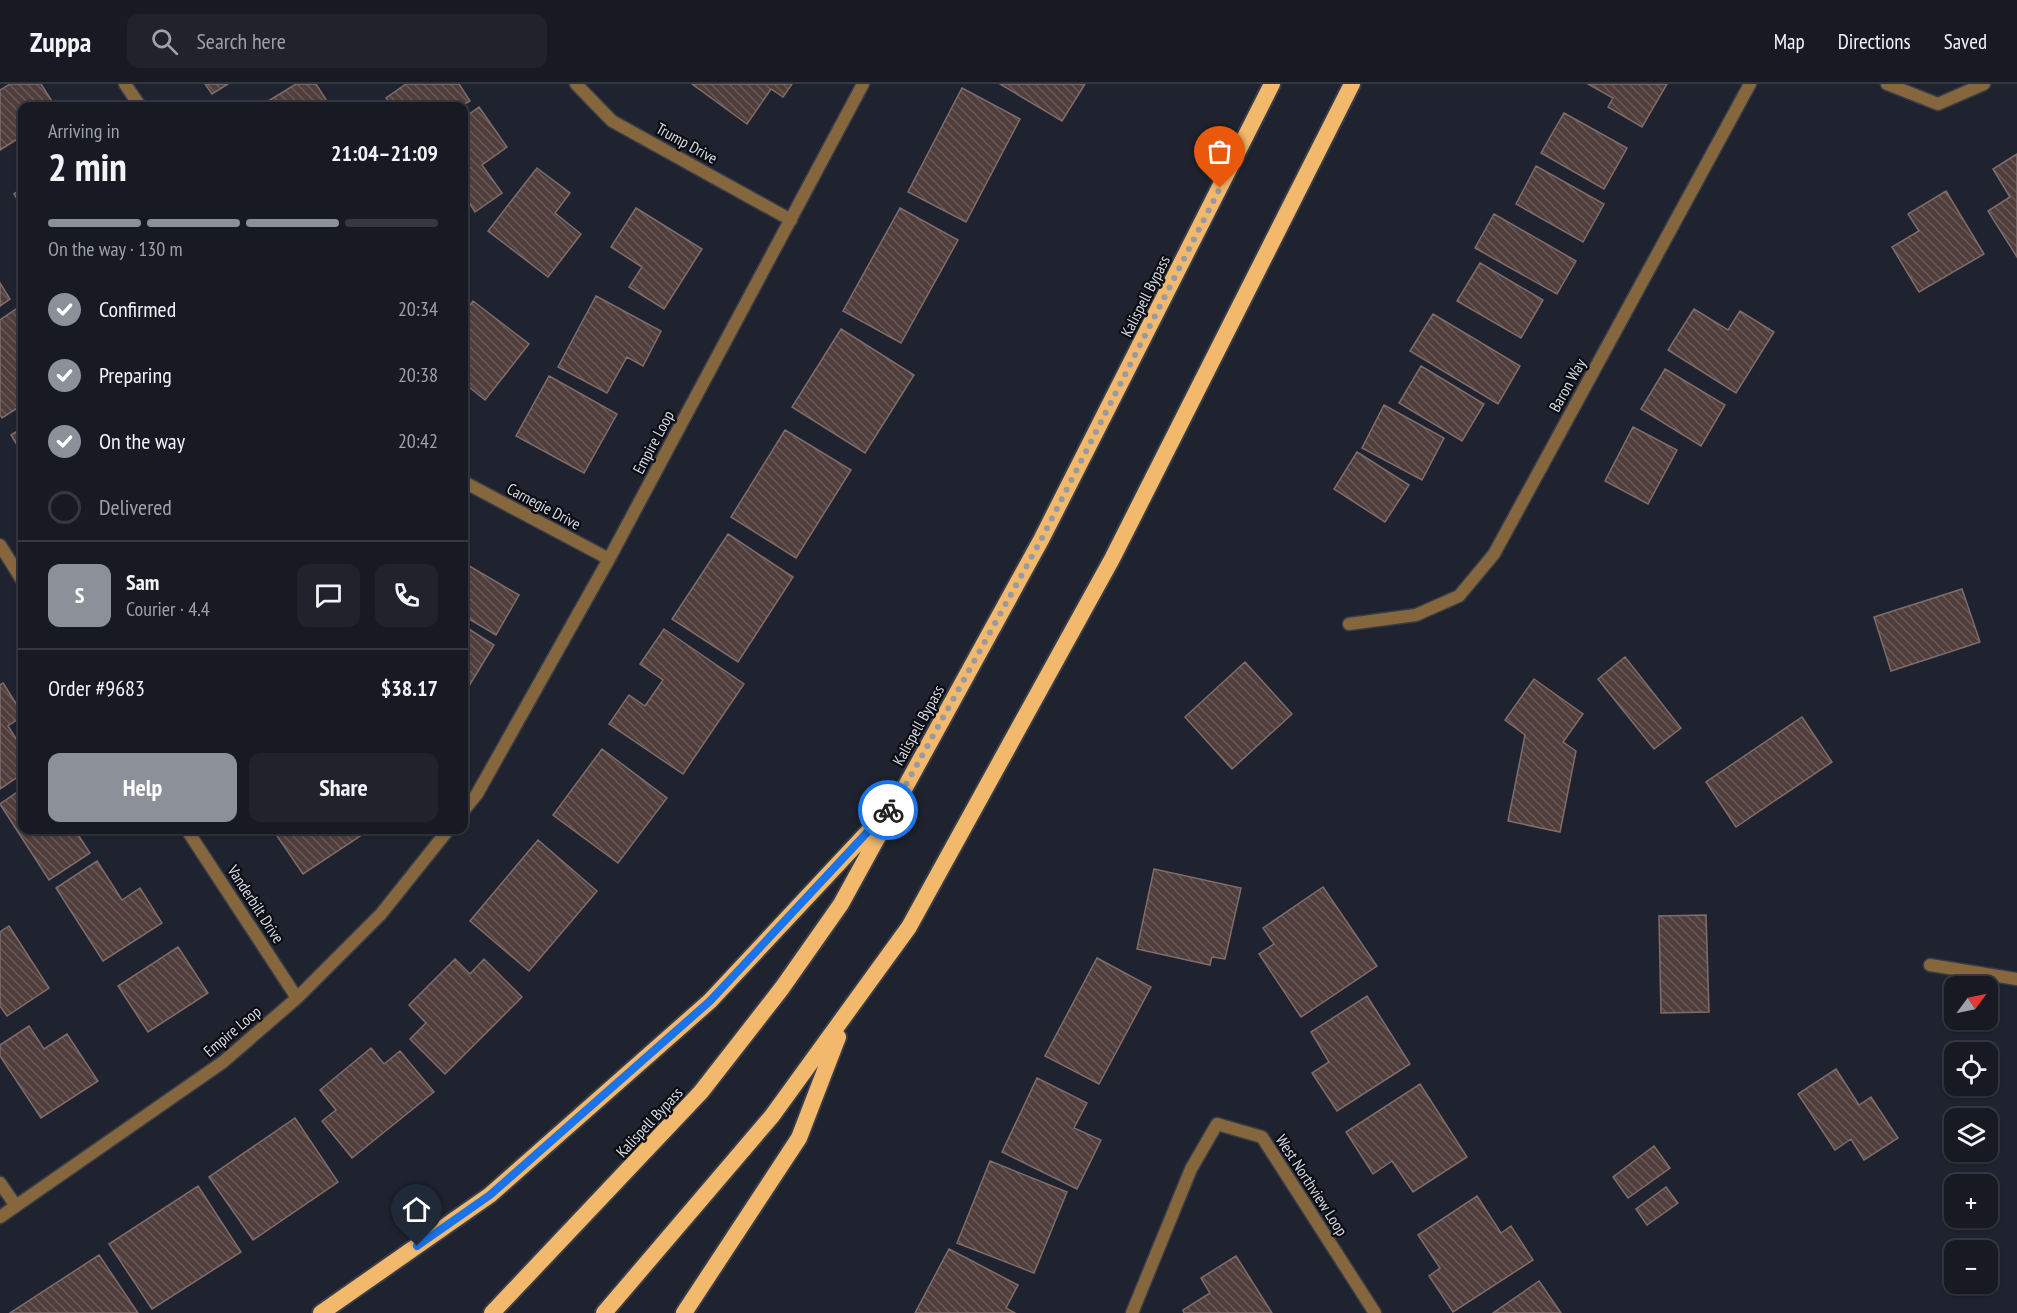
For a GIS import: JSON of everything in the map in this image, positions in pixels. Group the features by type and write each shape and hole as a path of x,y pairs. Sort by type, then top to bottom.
{"highway":[{"name":"Kalispell Bypass","path":"492,1313 701,1092 782,988 841,904 1041,540 1272,84"},
{"path":"604,1313 772,1116 847,1016 909,927 1112,559 1352,84"},
{"path":"321,1313 490,1195 710,1001 897,801"},
{"path":"684,1313 799,1138 847,1016"}],"street":[{"path":"125,84 137,102"},
{"name":"Trump Drive","path":"576,84 612,121 791,220"},
{"name":"Empire Loop","path":"468,805 477,794 609,559 863,84"},
{"name":"Baron Way","path":"1349,624 1416,615 1459,596 1494,554 1750,84"},
{"path":"1887,84 1938,104 1984,84"},
{"name":"Carnegie Drive","path":"468,484 609,559"},
{"path":"0,545 18,574"},
{"name":"Vanderbilt Drive","path":"190,834 297,998"},
{"name":"Empire Loop","path":"0,1217 223,1062 297,998 381,914 445,834"},
{"path":"1930,965 2017,979"},
{"name":"West Northview Loop","path":"1132,1313 1191,1169 1217,1124 1262,1137 1375,1313"},
{"path":"0,1183 16,1206"}],"building":[{"path":"10,84 41,84 52,102 18,102 18,139 0,150 0,90"},
{"path":"205,84 228,84 212,94"},
{"path":"296,84 316,84 327,102 267,102"},
{"path":"406,84 459,84 470,101 389,102 386,98"},
{"path":"692,84 792,84 783,97 771,89 747,124"},
{"path":"1000,84 1085,84 1062,121"},
{"path":"1588,84 1667,84 1642,127 1608,107 1613,98"},
{"path":"962,88 1020,119 966,222 908,192"},
{"path":"479,107 507,147 482,165 502,193 475,212 468,201 468,115"},
{"path":"1564,113 1627,148 1604,189 1541,153"},
{"path":"2017,154 2017,257 1988,211 2010,197 1993,169"},
{"path":"1536,166 1604,204 1583,242 1516,204"},
{"path":"537,168 570,193 555,213 581,234 548,277 488,231"},
{"path":"1946,191 1984,254 1919,292 1892,247 1919,231 1908,214"},
{"path":"636,208 702,249 664,309 629,287 642,267 611,247"},
{"path":"900,208 958,240 901,343 843,311"},
{"path":"1494,214 1576,261 1557,294 1475,248"},
{"path":"1480,263 1543,300 1521,338 1457,301"},
{"path":"0,283 10,299 0,306"},
{"path":"596,296 661,331 643,366 627,357 607,393 558,367"},
{"path":"473,301 529,344 485,400 468,386 468,308"},
{"path":"18,308 18,408 2,418 0,415 0,320"},
{"path":"1694,309 1728,330 1740,311 1774,332 1736,393 1668,350"},
{"path":"1433,314 1520,366 1498,404 1410,351"},
{"path":"841,329 914,375 865,453 792,407"},
{"path":"1421,366 1484,404 1462,441 1399,403"},
{"path":"1665,369 1725,405 1701,446 1641,409"},
{"path":"549,376 617,414 584,473 516,436"},
{"path":"1384,405 1444,438 1422,480 1362,448"},
{"path":"1633,427 1677,450 1648,504 1605,481"},
{"path":"785,430 851,470 796,558 731,517"},
{"path":"18,431 18,446 11,435"},
{"path":"1357,452 1409,485 1385,522 1334,489"},
{"path":"728,534 793,577 738,662 672,619"},
{"path":"468,565 519,595 496,635 468,618"},
{"path":"1962,589 1980,642 1891,671 1874,617"},
{"path":"468,629 494,645 468,685"},
{"path":"664,629 744,684 683,774 609,724 629,695 645,706 663,680 640,664"},
{"path":"1625,657 1681,728 1654,749 1598,679"},
{"path":"1245,662 1292,714 1232,769 1185,717"},
{"path":"1534,679 1583,714 1563,742 1576,751 1560,832 1508,821 1525,735 1505,720"},
{"path":"3,683 18,707 18,719 8,726 18,742 18,777 0,789 0,685"},
{"path":"1802,717 1832,762 1736,827 1706,782"},
{"path":"602,749 667,798 618,863 553,815"},
{"path":"18,792 18,832 0,804"},
{"path":"19,834 78,834 90,853 49,880"},
{"path":"276,834 363,834 303,874"},
{"path":"538,840 597,891 529,971 470,921"},
{"path":"97,861 122,900 140,888 162,923 103,961 56,888"},
{"path":"1154,869 1241,888 1225,959 1212,957 1210,965 1137,949"},
{"path":"1323,887 1377,966 1301,1017 1259,954 1274,944 1263,928"},
{"path":"1706,915 1709,1012 1661,1013 1659,916"},
{"path":"9,926 49,988 7,1016 0,1006 0,932"},
{"path":"178,947 208,993 148,1032 118,986"},
{"path":"1097,958 1151,987 1099,1084 1045,1056"},
{"path":"455,959 470,974 484,959 522,997 445,1074 410,1039 426,1023 409,1005"},
{"path":"1367,996 1410,1064 1337,1111 1312,1073 1329,1062 1311,1032"},
{"path":"29,1026 44,1049 67,1034 98,1081 41,1118 0,1056 0,1045"},
{"path":"371,1048 384,1064 400,1051 434,1092 352,1158 322,1121 336,1110 320,1090"},
{"path":"1836,1069 1859,1105 1871,1097 1898,1138 1864,1160 1851,1139 1835,1150 1798,1094"},
{"path":"1037,1078 1087,1103 1074,1128 1101,1140 1077,1189 1002,1152"},
{"path":"1420,1084 1467,1157 1413,1192 1392,1161 1373,1174 1346,1132"},
{"path":"295,1118 338,1182 253,1240 209,1177"},
{"path":"1654,1146 1670,1168 1628,1198 1613,1177"},
{"path":"990,1161 1067,1192 1034,1273 957,1243"},
{"path":"198,1186 241,1252 152,1309 109,1244"},
{"path":"1666,1187 1678,1203 1647,1225 1636,1209"},
{"path":"1477,1196 1501,1233 1511,1226 1533,1260 1453,1312 1429,1276 1440,1268 1418,1235"},
{"path":"949,1249 1018,1285 1006,1308 1015,1313 915,1313"},
{"path":"99,1255 138,1313 10,1313"},
{"path":"1236,1256 1272,1313 1184,1313 1183,1310 1210,1293 1201,1278"},
{"path":"1539,1281 1561,1313 1493,1313"}],"way so far":[{"path":"888,810 897,801 1041,540 1220,188"}],"route":[{"path":"417,1246 490,1195 710,1001 888,810"}]}
